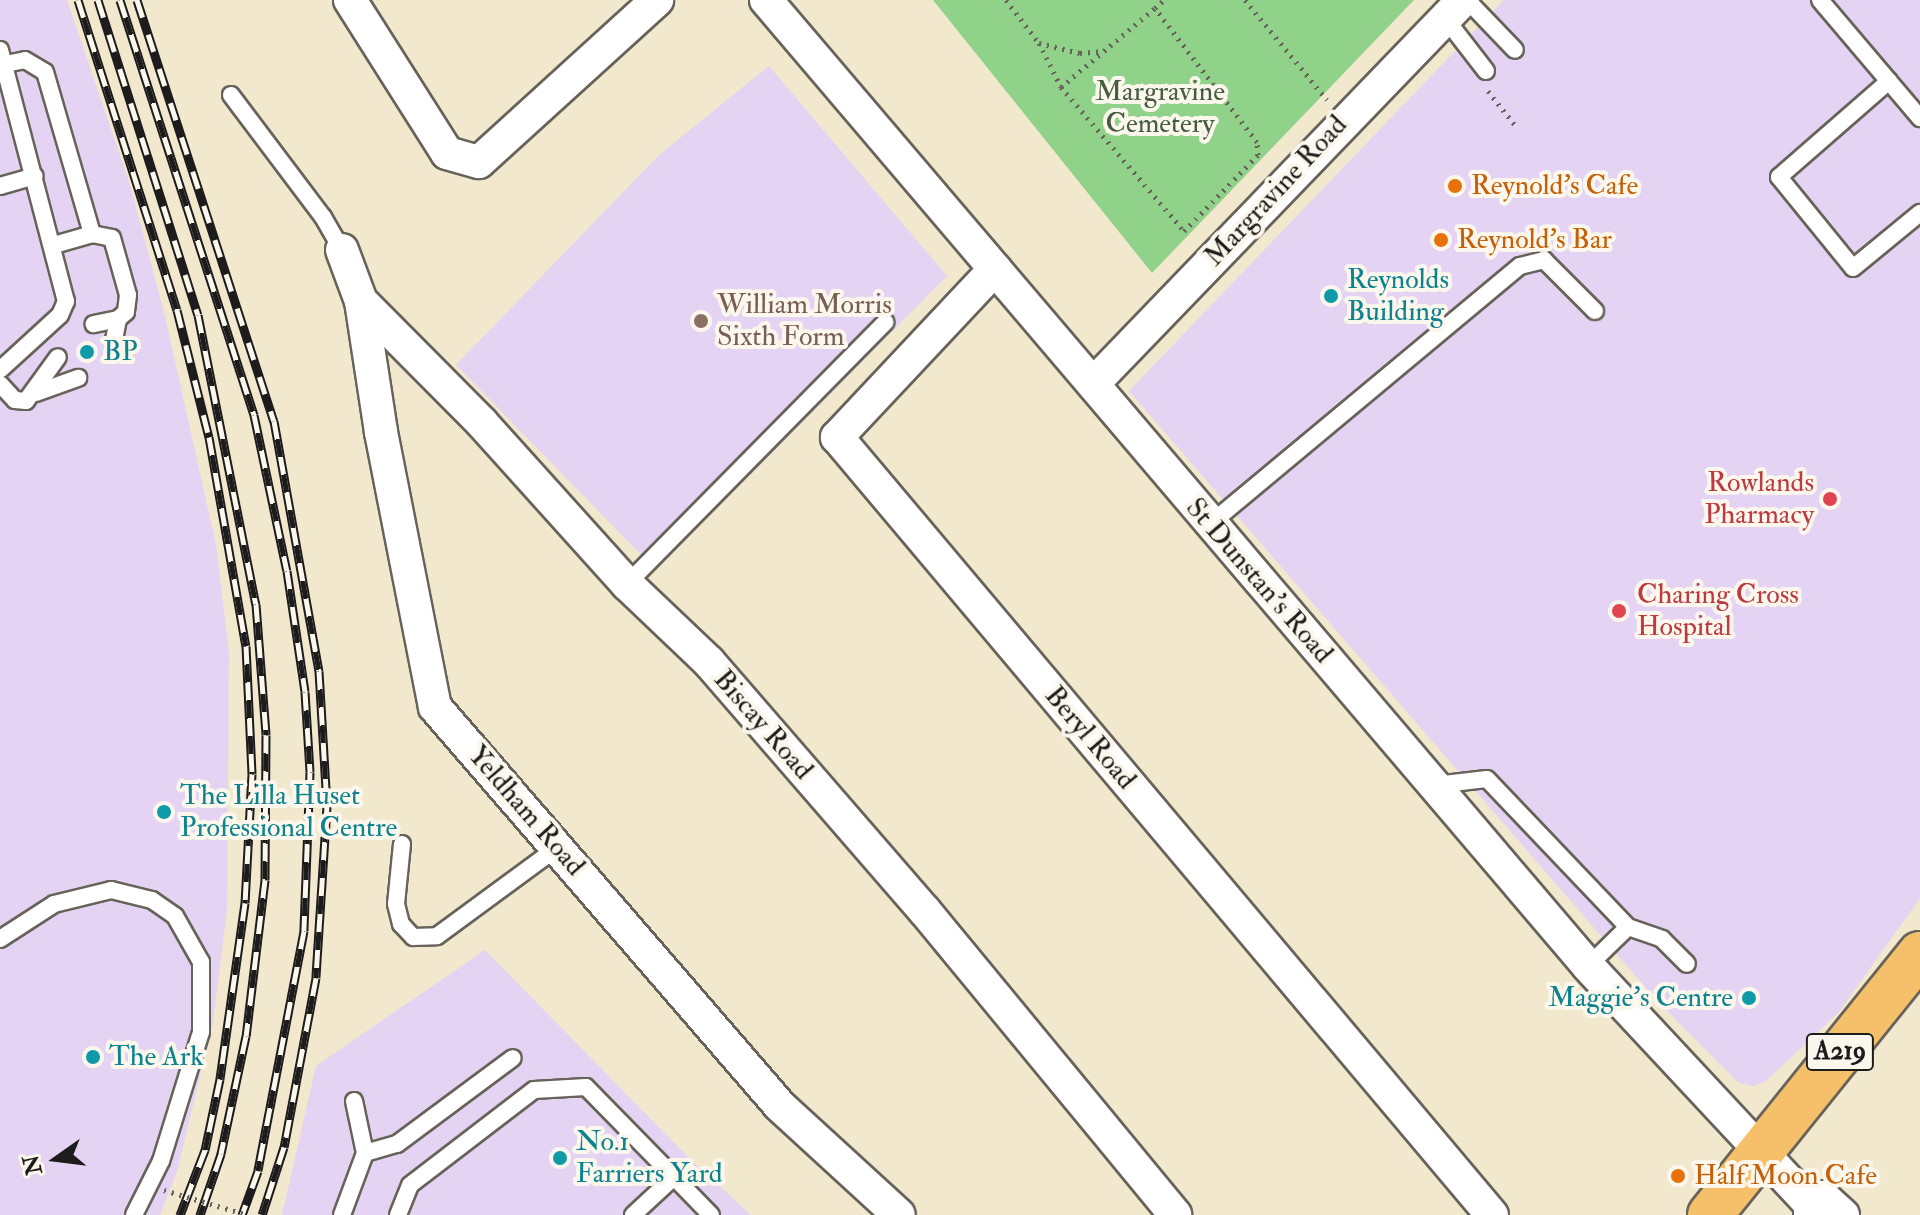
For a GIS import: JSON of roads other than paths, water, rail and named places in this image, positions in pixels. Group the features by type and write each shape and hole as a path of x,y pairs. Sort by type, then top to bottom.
{"main road":[{"name":"A219","path":"1710,1215 1920,955"}],"street":[{"path":"350,0 447,153 479,162 657,0"},
{"name":"St Dunstan's Road","path":"766,0 1588,966 1763,1153 1810,1210"},
{"name":"Margravine Road","path":"1093,384 1343,120 1458,6"},
{"name":"Biscay Road","path":"342,250 361,301 482,423 627,584 709,662 924,910 1175,1215"},
{"name":"Beryl Road","path":"995,269 837,437 1492,1215"},
{"name":"Yeldham Road","path":"361,301 429,696 780,1106 899,1215"},
{"path":"1810,1210 1823,1197 1843,1215"}],"lane":[{"path":"1820,0 1920,118"},
{"path":"1458,6 1515,50"},
{"path":"1458,6 1486,71"},
{"path":"0,370 60,315 66,301 54,245 1,60 25,60 45,72 92,234"},
{"path":"1889,81 1779,177 1853,268 1920,213"},
{"path":"231,95 323,217 342,250"},
{"path":"0,186 35,176"},
{"path":"54,245 92,234 112,238 128,295 126,312 118,319 94,324"},
{"path":"1210,524 1520,266 1544,260 1595,311"},
{"path":"113,345 118,319"},
{"path":"627,584 885,322"},
{"path":"36,393 58,357"},
{"path":"0,384 20,402 78,378"},
{"path":"1435,785 1487,779 1628,927 1662,939 1687,964"},
{"path":"402,844 396,904 401,924 413,937 437,936 557,848"},
{"path":"0,939 54,904 111,890 152,900 175,916 201,962 201,1032 161,1161 134,1215"},
{"path":"1588,966 1628,927"},
{"path":"365,1153 397,1144 513,1058"},
{"path":"398,1215 410,1185 534,1090 586,1087 711,1215"},
{"path":"342,1215 365,1153 354,1101"},
{"path":"633,1215 674,1177"}],"railway":[{"path":"78,0 177,310 209,437 246,646 252,774 245,903 220,1079 205,1150 180,1215"},
{"path":"98,0 198,315 256,604 266,735 265,880 246,1036 221,1154 200,1215"},
{"path":"120,0 254,415 287,571 305,692 310,772 304,931 258,1171 242,1215"},
{"path":"137,0 274,421 319,671 327,806 316,978 284,1147 262,1215"}],"place":[{"name":"Reynold's Cafe","path":"1455,186"},
{"name":"Reynold's Bar","path":"1441,240"},
{"name":"Reynolds Building","path":"1331,296"},
{"name":"William Morris Sixth Form","path":"701,321"},
{"name":"BP","path":"87,352"},
{"name":"Rowlands Pharmacy","path":"1830,499"},
{"name":"Charing Cross Hospital","path":"1619,611"},
{"name":"The Lilla Huset Professional Centre","path":"164,812"},
{"name":"Maggie's Centre","path":"1749,998"},
{"name":"The Ark","path":"93,1057"},
{"name":"No.1 Farriers Yard","path":"560,1158"},
{"name":"Half Moon Cafe","path":"1678,1176"}],"park label":[{"name":"Margravine Cemetery","path":"1160,108"}]}
